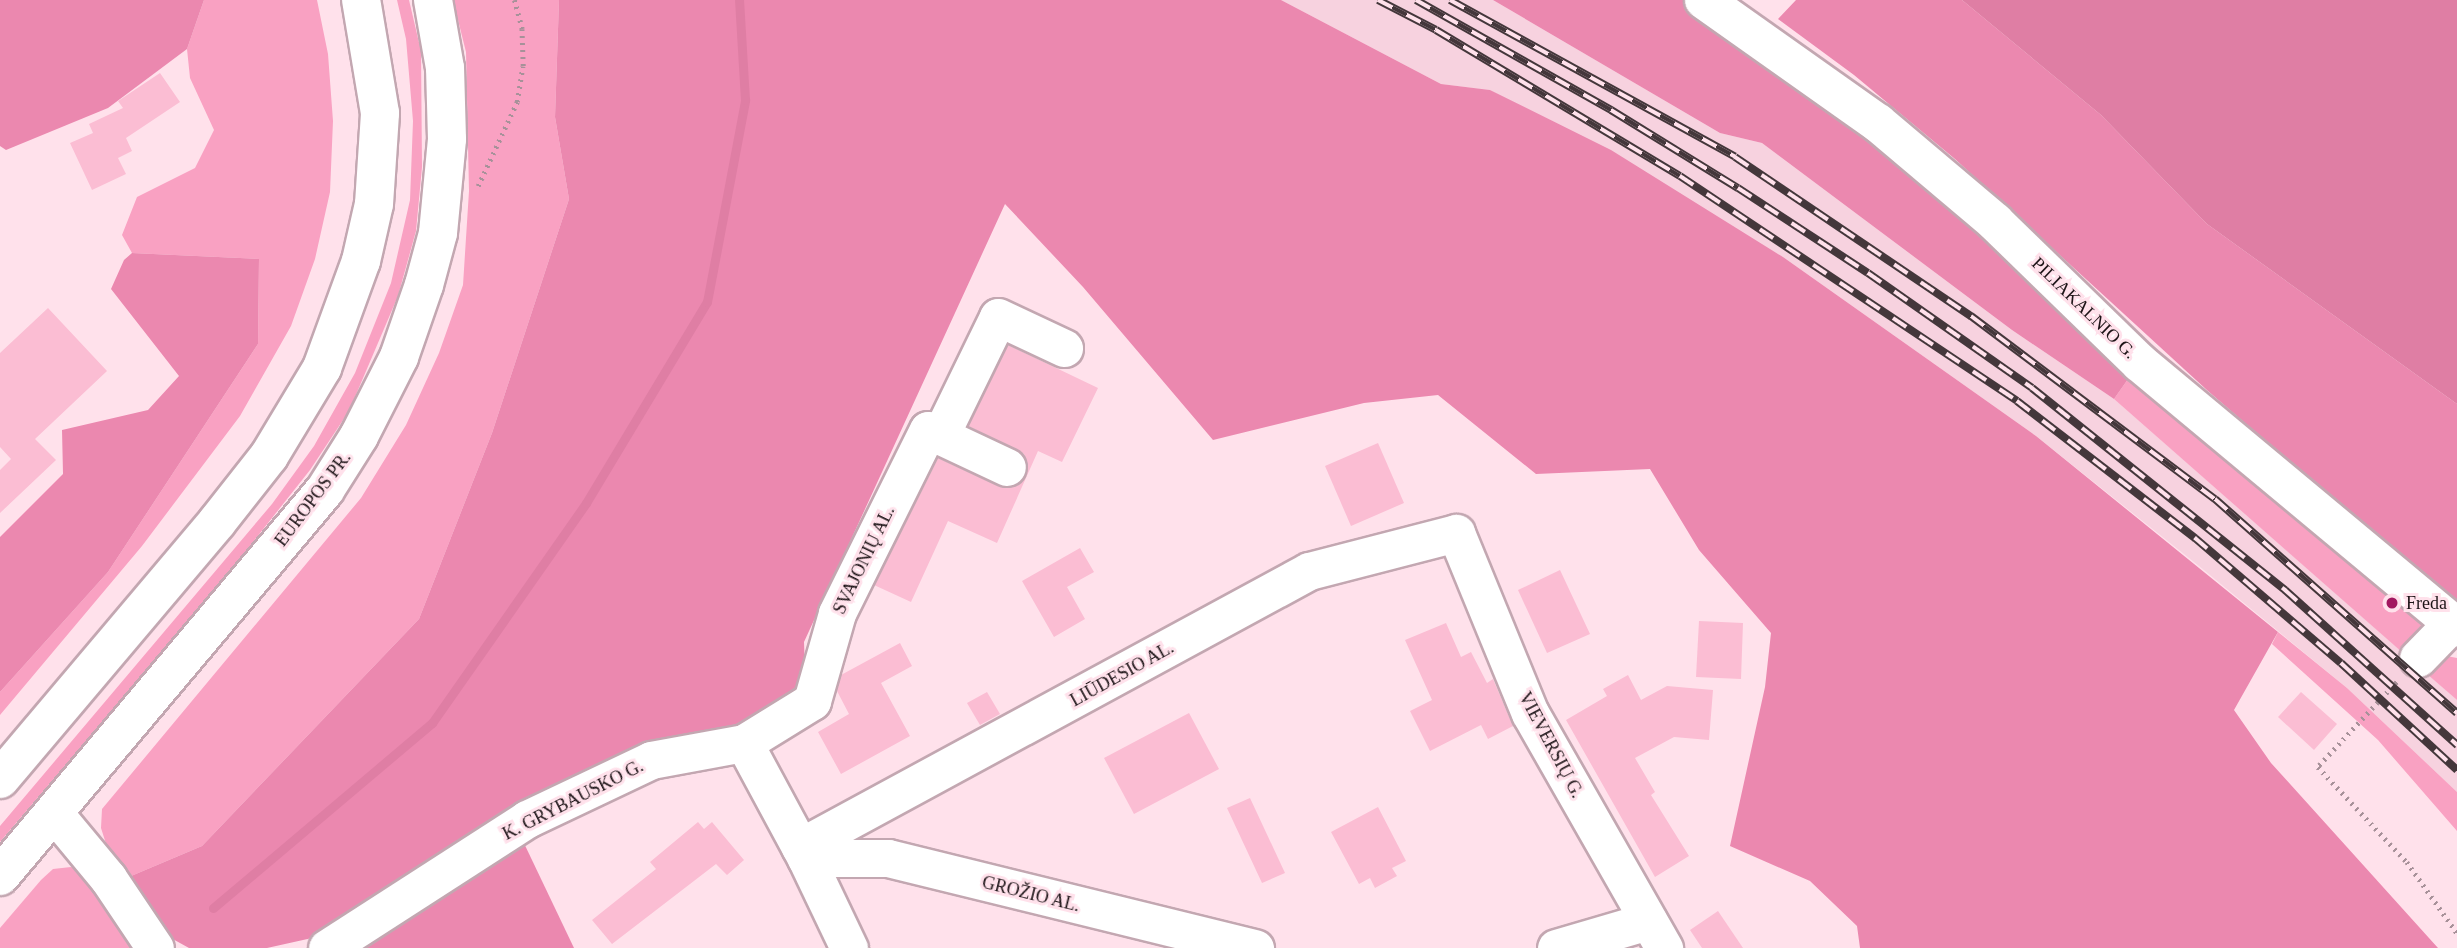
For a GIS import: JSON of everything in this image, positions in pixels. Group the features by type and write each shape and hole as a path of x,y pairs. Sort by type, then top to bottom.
{"main road":[{"path":"0,779 217,522 269,456 322,368 361,261 374,204 380,113 361,0"},
{"name":"EUROPOS PR.","path":"0,876 325,490 359,436 399,357 424,285 438,233 447,139 444,68 433,0"},
{"name":"PILIAKALNIO G.","path":"1704,0 1878,123 1995,222 2140,363 2455,625"}],"street":[{"path":"1007,467 940,436 998,317 1064,348"},
{"name":"SVAJONIŲ AL.","path":"744,743 812,701 837,613 929,430 940,436"},
{"name":"LIŪDESIO AL.","path":"803,853 1309,571 1456,533"},
{"name":"VIEVERSIŲ G.","path":"1456,533 1530,713 1656,934"},
{"path":"2418,659 2455,625"},
{"path":"744,743 803,853 849,948"},
{"name":"K. GRYBAUSKO G.","path":"327,948 527,819 651,760 744,743"},
{"path":"54,813 108,878 155,948"},
{"name":"GROŽIO AL.","path":"803,853 888,859 1255,948"},
{"path":"1556,948 1656,934"}],"path":[{"path":"474,195 517,102 523,66 522,29 514,0"},
{"path":"2418,659 2318,767 2407,862 2457,933"}],"shaded area":[{"path":"0,0 204,0 187,49 108,108 6,150 0,146"},
{"path":"204,0 317,0 328,54 333,121 330,192 315,259 291,326 240,416 142,546 0,715 0,692 108,572 258,344 259,259 132,253 122,235 137,197 195,168 214,130 190,78 187,49"},
{"path":"397,0 409,0 421,51 422,167 416,231 398,296 349,411 310,470 226,576 0,842 0,826 272,504 314,446 355,373 391,283 410,200 413,121 406,39"},
{"path":"453,0 559,0 555,117 569,199 492,433 419,619 202,846 124,879 115,872 101,828 102,809 361,498 406,425 439,353 463,285 469,191 466,52"},
{"path":"559,0 1281,0 1441,84 1490,90 1611,150 1783,257 2036,436 2278,632 2234,710 2271,763 2438,948 1860,948 1857,926 1810,881 1730,846 1765,687 1771,633 1699,550 1650,469 1536,474 1438,395 1364,403 1213,440 1083,287 1005,204 804,642 806,697 735,730 699,732 524,814 321,936 267,948 189,948 160,932 124,879 202,846 419,619 492,433 569,199 555,117"},
{"path":"1281,0 1493,0 1720,133 1762,143 2012,330 2114,399 2457,700 2457,792 2347,688 2036,436 1783,257 1490,90 1441,84"},
{"path":"1493,0 1688,0 1868,126 2133,372 2114,399 2012,330 1762,143 1720,133"},
{"path":"1796,0 1962,0 2101,115 2207,224 2457,404 2457,606 2208,391 1955,159 1854,75 1778,19"},
{"path":"1962,0 2457,0 2457,404 2207,224 2101,115"},
{"path":"132,253 259,259 258,344 108,572 0,692 0,537 63,474 62,430 148,410 179,376 111,289 124,260"},
{"path":"2133,372 2419,618 2423,625 2421,631 2403,653 2114,399"},
{"path":"2278,632 2347,688 2457,792 2457,831 2378,740 2272,644"},
{"path":"2436,654 2457,658 2457,700 2420,668"},
{"path":"521,837 574,948 340,948"},
{"path":"71,867 89,872 138,948 0,948 0,928 41,880 53,869"}],"building":[{"path":"160,73 180,102 126,138 132,151 118,158 126,174 92,190 70,143 93,133 89,124 123,108 118,101"},
{"path":"48,308 107,371 35,439 56,460 0,513 0,470 11,459 0,447 0,353"},
{"path":"1008,345 1098,388 1062,462 1038,451 997,543 948,521 911,602 874,585 938,458 999,486 1009,488 1018,485 1026,476 1028,466 1024,454 968,426"},
{"path":"1378,443 1404,503 1351,526 1325,466"},
{"path":"1080,548 1094,572 1067,587 1085,619 1054,637 1022,581"},
{"path":"1560,570 1590,634 1547,653 1518,590"},
{"path":"1699,621 1743,623 1741,679 1696,677"},
{"path":"1446,623 1461,657 1471,652 1487,683 1493,679 1513,726 1488,739 1481,725 1430,751 1410,711 1432,700 1405,640"},
{"path":"900,643 912,666 881,683 910,736 841,774 818,732 849,714 837,691 841,675"},
{"path":"1628,675 1641,700 1667,686 1713,690 1709,740 1674,737 1635,758 1655,792 1651,795 1689,856 1655,877 1566,720 1607,696 1603,689"},
{"path":"987,692 1000,714 980,725 967,703"},
{"path":"2301,692 2337,724 2314,750 2278,717"},
{"path":"1189,713 1219,769 1134,814 1104,758"},
{"path":"1250,798 1285,873 1262,883 1227,808"},
{"path":"1378,807 1406,861 1392,868 1397,876 1375,888 1370,878 1359,884 1331,832"},
{"path":"698,822 704,829 712,822 744,860 727,875 716,864 612,944 592,920 656,869 650,862"},
{"path":"1718,911 1743,948 1702,948 1690,930"}],"waterway":[{"path":"213,908 432,723 586,503 707,302 745,100 739,0"}],"railway":[{"path":"1378,0 1436,30 1680,176 2017,401 2195,538 2341,663 2457,770"},
{"path":"1416,0 1611,110 1738,188 1868,273 2032,388 2285,590 2457,745"},
{"path":"1450,0 1735,157 1971,316 2215,499 2457,713"}],"place":[{"name":"Freda","path":"2392,603"}]}
